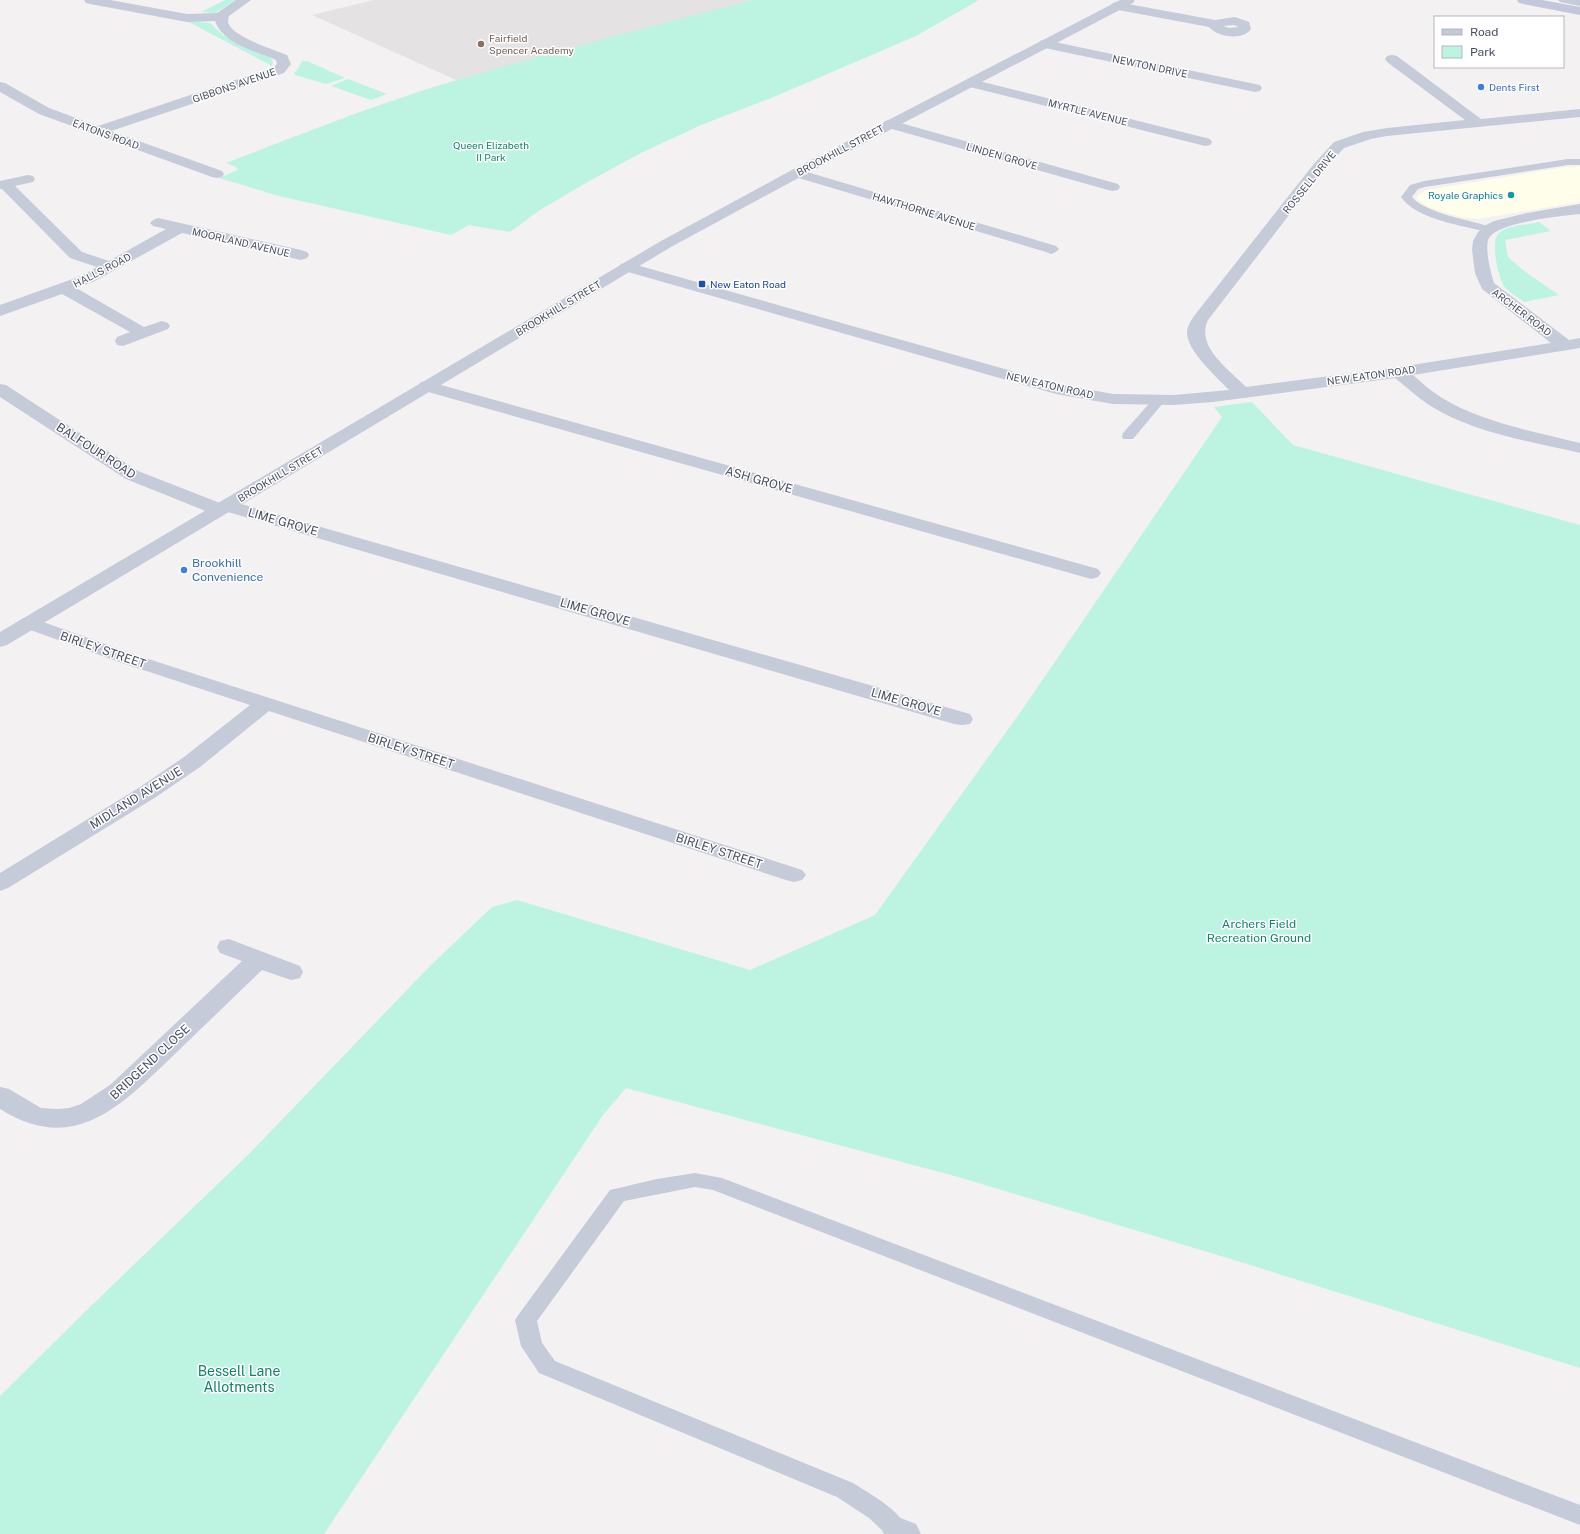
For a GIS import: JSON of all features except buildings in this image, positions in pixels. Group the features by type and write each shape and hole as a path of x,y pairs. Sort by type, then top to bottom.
{"main road":[{"path":"1523,0 1580,11"}],"street":[{"path":"90,0 187,18 221,17 225,12 245,0"},
{"path":"1123,3 1216,24"},
{"name":"BROOKHILL STREET","path":"0,641 627,267 797,173 1123,3"},
{"name":"GIBBONS AVENUE","path":"96,131 268,75 283,67 284,64 282,58 233,36 225,30 221,22 221,17"},
{"name":"NEWTON DRIVE","path":"1046,44 1255,88"},
{"path":"1392,59 1478,123"},
{"name":"MYRTLE AVENUE","path":"971,83 1205,142"},
{"name":"EATONS ROAD","path":"0,86 44,111 217,174"},
{"name":"ROSSELL DRIVE","path":"1242,393 1202,350 1196,340 1196,327 1200,319 1339,145 1368,135 1580,113"},
{"name":"LINDEN GROVE","path":"890,124 1113,187"},
{"name":"HAWTHORNE AVENUE","path":"797,173 1051,249"},
{"path":"2,185 28,179"},
{"path":"2,185 76,254 83,258 111,266"},
{"path":"1488,229 1508,221 1580,209"},
{"path":"158,223 180,228"},
{"name":"HALLS ROAD","path":"0,311 87,279 180,228"},
{"name":"MOORLAND AVENUE","path":"180,228 301,255"},
{"name":"ARCHER ROAD","path":"1488,229 1482,236 1479,245 1484,278 1488,286 1573,344"},
{"name":"NEW EATON ROAD","path":"627,267 1056,389 1113,399 1180,400 1242,393 1398,372 1573,344"},
{"path":"64,288 142,333"},
{"path":"123,341 162,326"},
{"path":"1398,372 1437,403 1452,411 1508,430 1580,448"},
{"name":"ASH GROVE","path":"427,386 1091,573"},
{"name":"BALFOUR ROAD","path":"0,389 132,475 223,508"},
{"name":"LIME GROVE","path":"223,508 962,719"},
{"name":"BIRLEY STREET","path":"29,623 129,659 265,704 794,875"},
{"name":"MIDLAND AVENUE","path":"0,883 148,792 192,762 265,704"},
{"path":"229,947 291,972"},
{"name":"BRIDGEND CLOSE","path":"0,1096 21,1110 49,1119 76,1116 105,1103 119,1092 258,959"}],"lane":[{"path":"1563,0 1580,3"},
{"path":"1488,229 1424,210 1408,201 1406,196 1414,187 1424,184 1568,162 1580,162"},
{"path":"1128,436 1159,400"},
{"path":"902,1532 877,1511 845,1490 547,1367 532,1346 526,1320 618,1195 657,1186 695,1180 715,1184 1580,1515"}],"shaded area":[{"name":"Fairfield Spencer Academy","path":"374,0 752,0 456,80 312,15"},
{"path":"1580,166 1580,202 1478,219 1460,217 1428,207 1416,197 1426,190 1565,167"}],"green space":[{"path":"225,0 236,0 215,13 201,12"},
{"name":"Queen Elizabeth II Park","path":"752,0 979,0 916,36 776,96 701,125 639,154 540,210 510,232 469,225 451,235 279,196 219,178 238,170 236,167 226,163 340,119 398,99 457,80 531,59"},
{"path":"187,21 210,23 223,35 270,57 273,62 272,66"},
{"path":"302,61 307,61 345,78 326,84 295,75 294,73"},
{"path":"348,79 387,94 371,100 331,86"},
{"path":"1539,222 1551,231 1505,240 1508,257 1524,271 1559,295 1524,302 1508,290 1502,282 1497,268 1495,251 1496,237 1503,230 1508,228"},
{"name":"Archers Field Recreation Ground","path":"1252,402 1293,445 1580,525 1580,1368 1234,1260 962,1178 626,1088 603,1115 324,1534 0,1534 0,1396 249,1154 431,965 492,907 517,900 750,970 875,915 1022,710 1222,417 1214,407"}],"place":[{"name":"Fairfield Spencer Academy","path":"481,44"},
{"name":"Dents First","path":"1481,87"},
{"name":"Royale Graphics","path":"1511,195"},
{"name":"New Eaton Road","path":"702,284"},
{"name":"Brookhill Convenience","path":"184,570"}],"park label":[{"name":"Bessell Lane Allotments","path":"239,1380"}]}
